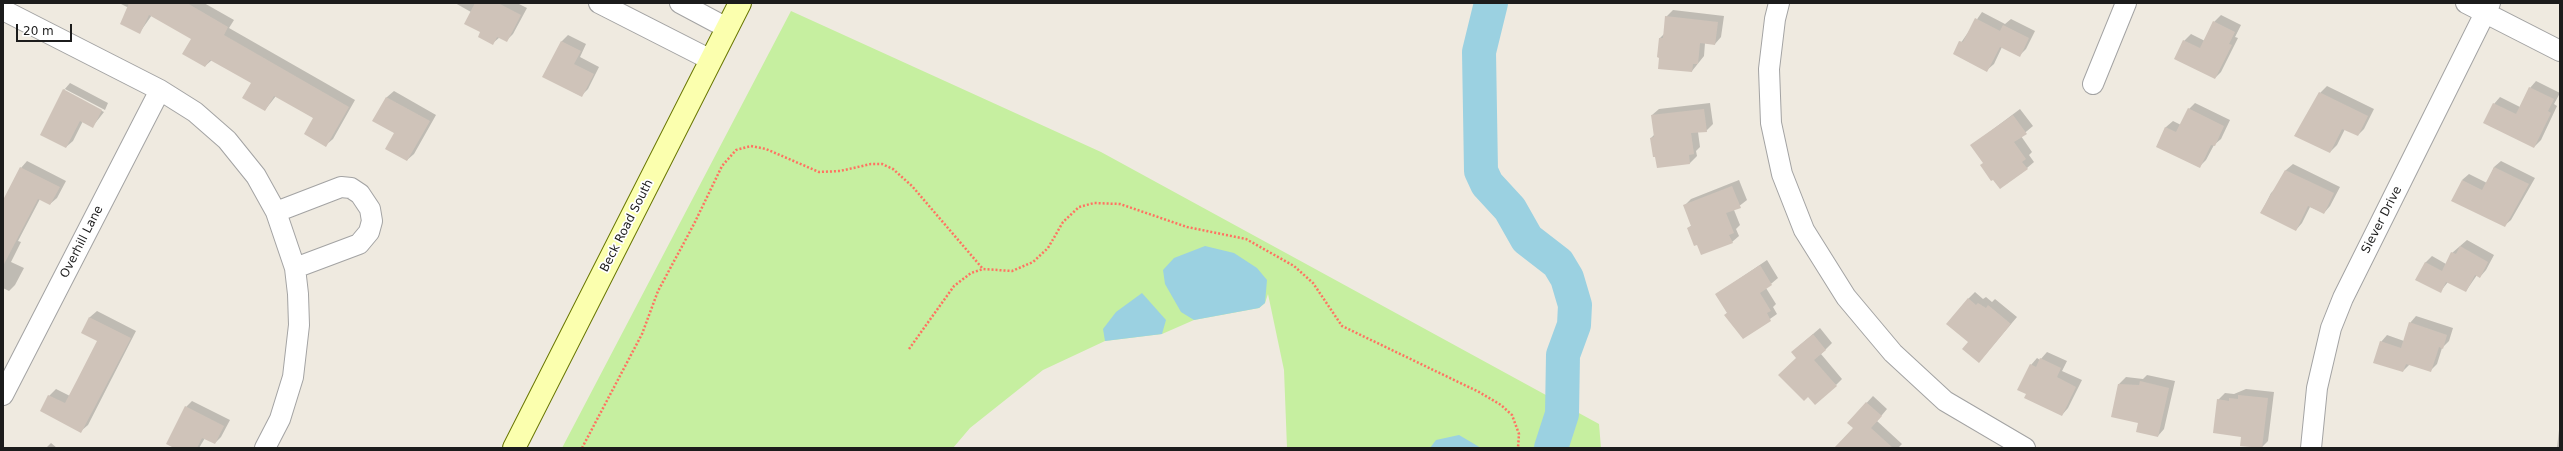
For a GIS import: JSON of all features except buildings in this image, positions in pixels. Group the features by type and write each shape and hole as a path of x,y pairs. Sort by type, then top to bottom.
{"main road":[{"name":"Beck Road South","path":"514,448 740,3"}],"street":[{"path":"598,3 712,60"},
{"path":"680,3 728,28"},
{"path":"1779,3 1775,19 1769,69 1771,123 1782,174 1804,230 1846,297 1893,353 1945,401 2025,448"},
{"path":"2093,84 2126,3"},
{"path":"2466,3 2487,8 2560,51"},
{"name":"Siever Drive","path":"2312,448 2317,388 2331,328 2343,298 2487,8"},
{"path":"3,10 160,90 195,112 227,140 256,176 276,212 295,268 299,325 293,377 280,419 265,448"},
{"name":"Overhill Lane","path":"3,394 160,90"},
{"path":"276,212 342,187 351,188 360,194 370,209 372,221 370,232 359,244 295,268"}],"path":[{"path":"582,448 638,340 661,285 694,224 722,166 736,150 751,146 766,149 819,172 840,171 871,164 882,164 893,169 912,186 983,269"},
{"path":"909,349 954,286 971,272 983,269 1012,271 1033,262 1048,248 1063,222 1079,208 1094,203 1120,204 1187,227 1246,239 1294,266 1313,283 1342,326 1479,392 1501,405 1512,415 1519,434 1518,448"}],"green space":[{"path":"791,11 1101,152 1599,424 1601,448 1287,448 1284,370 1268,294 1265,303 1259,308 1194,320 1162,334 1105,341 1043,370 970,428 953,448 562,448"}],"water":[{"path":"1205,246 1234,253 1257,268 1267,280 1265,303 1259,308 1194,320 1181,312 1165,284 1163,270 1174,258"},
{"path":"1142,293 1166,320 1162,334 1105,341 1103,329 1116,312"},
{"path":"1459,435 1481,448 1430,448 1436,440"}],"waterway":[{"path":"1491,3 1479,52 1481,171 1487,184 1510,209 1527,239 1558,263 1567,278 1575,305 1574,325 1563,355 1562,414 1551,448"}]}
